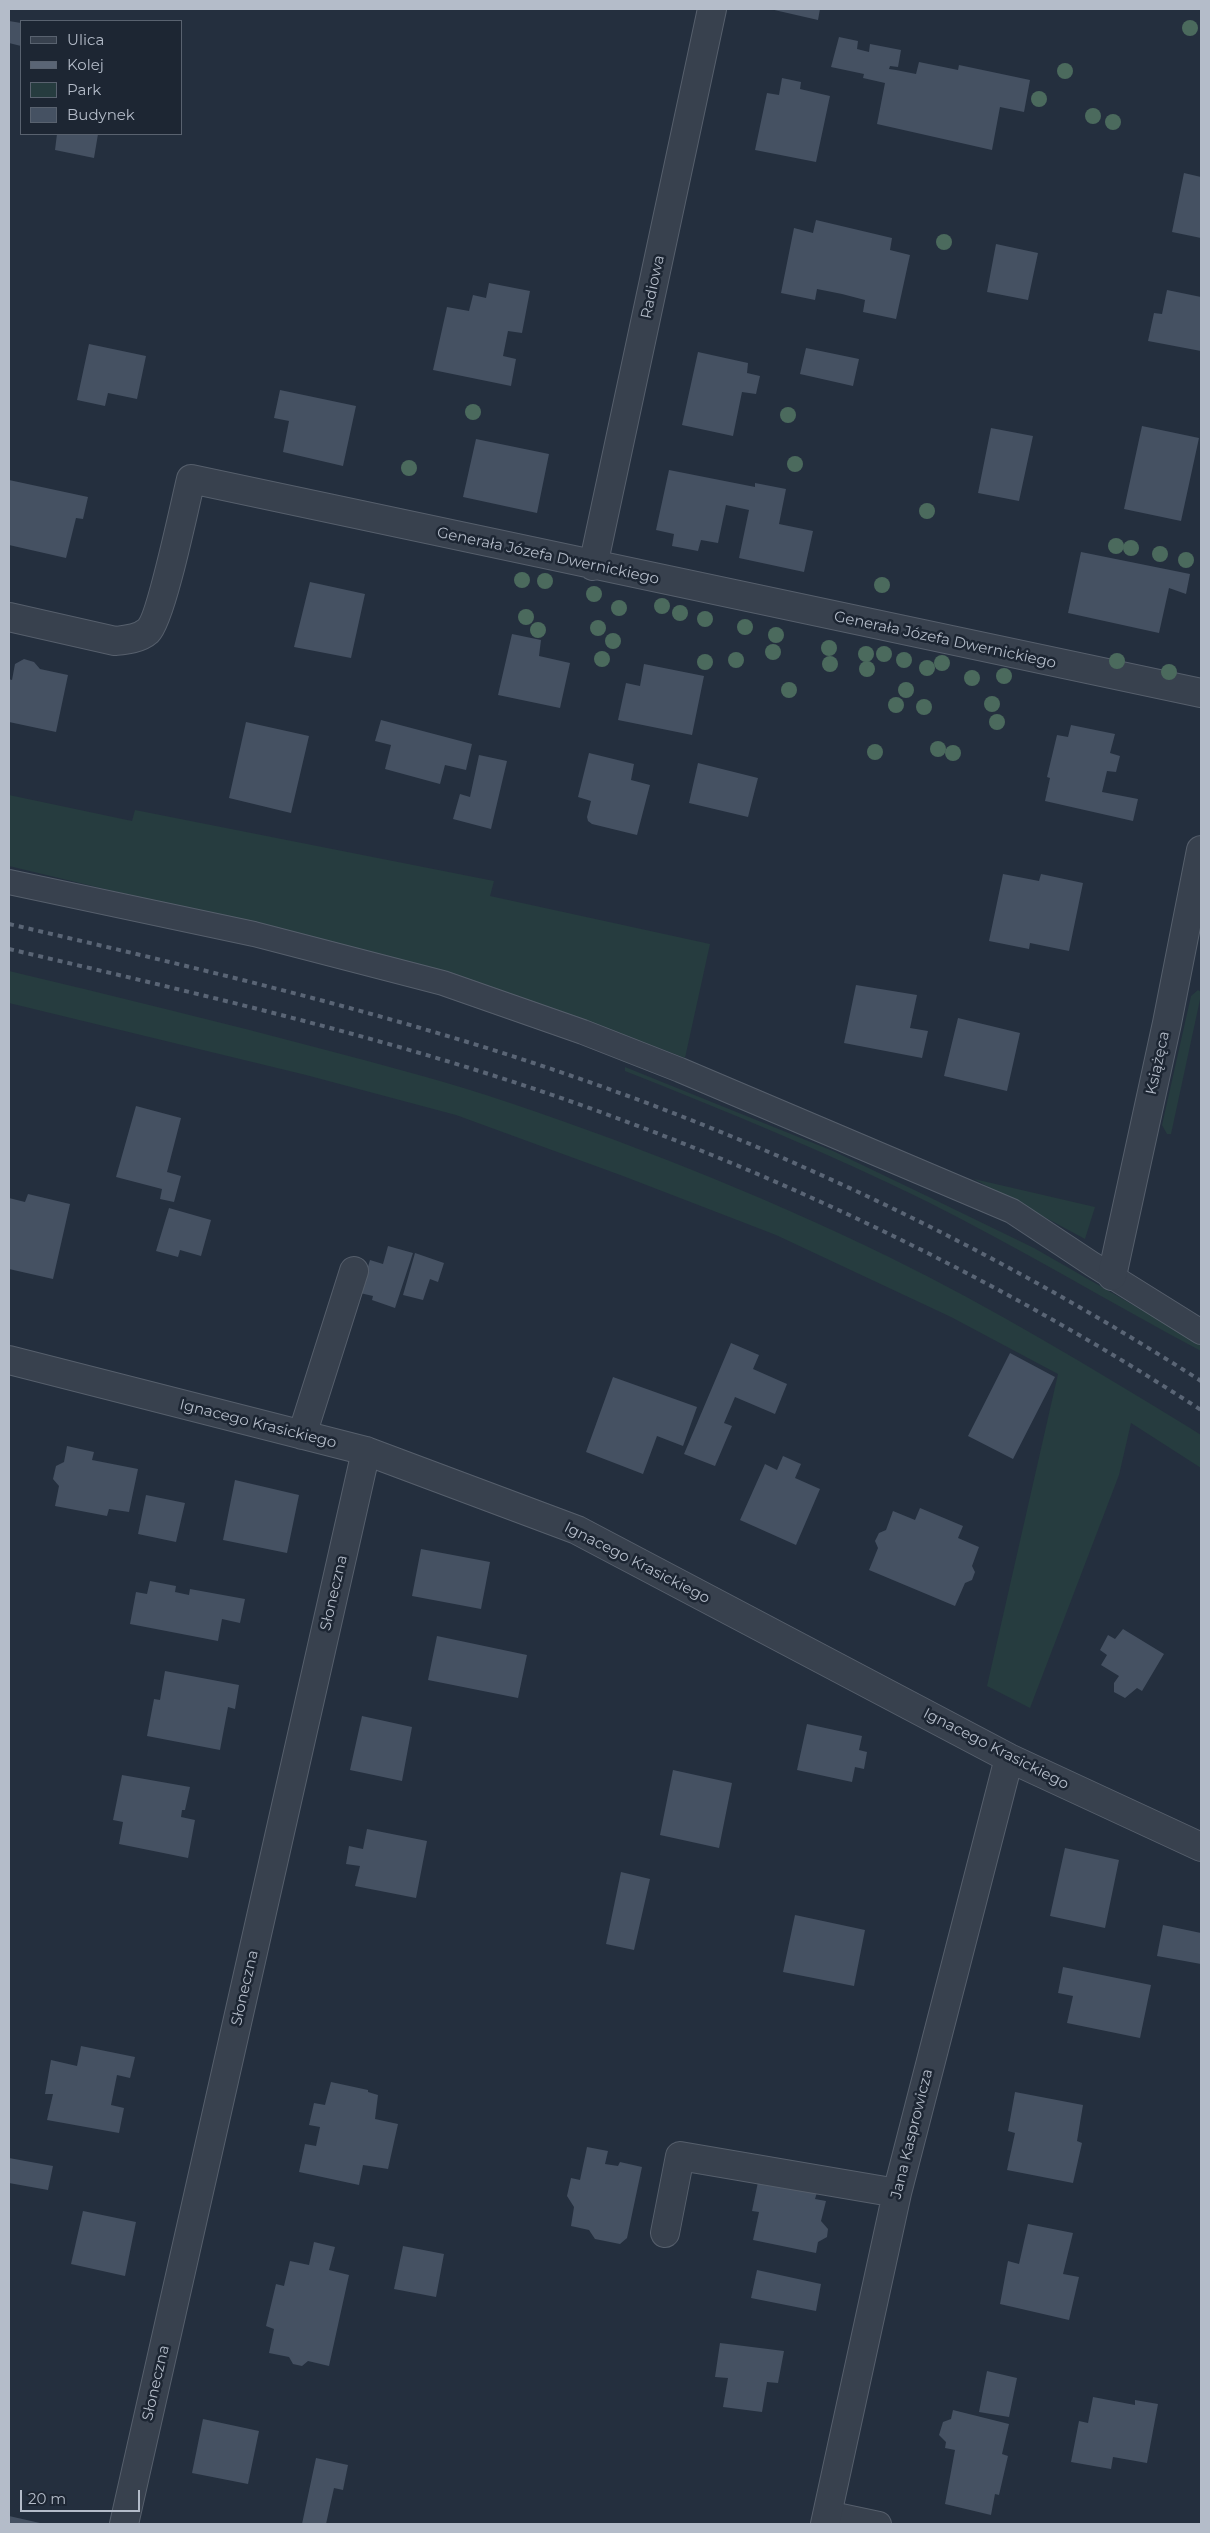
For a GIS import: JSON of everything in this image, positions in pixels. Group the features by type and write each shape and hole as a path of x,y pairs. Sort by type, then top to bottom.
{"street":[{"name":"Radiowa","path":"593,566 712,9"},
{"name":"Generała Józefa Dwernickiego","path":"9,617 115,640 129,640 148,631 158,610 192,479 593,566 1201,693"},
{"name":"Książęca","path":"1112,1276 1167,1023 1201,850"},
{"path":"302,1435 354,1271"},
{"name":"Ignacego Krasickiego","path":"9,1360 366,1451 577,1530 1008,1758 1201,1847"},
{"name":"Słoneczna","path":"124,2524 366,1451"},
{"name":"Jana Kasprowicza","path":"826,2519 897,2193 1008,1758"},
{"path":"666,2233 680,2156 897,2193"}],"lane":[{"path":"9,882 254,934 424,978 583,1032 689,1074 1012,1211 1201,1332"},
{"name":"Jana Kasprowicza","path":"826,2519 879,2524"}],"green space":[{"path":"9,795 132,821 135,810 494,881 490,896 710,944 685,1058 555,1009 171,905 9,866"},
{"path":"9,971 247,1029 446,1083 589,1130 741,1190 791,1211 928,1277 1042,1339 1116,1383 1201,1435 1201,1468 1131,1423 1119,1475 1030,1708 987,1686 1058,1374 951,1317 776,1235 623,1176 456,1115 306,1075 9,1003"},
{"path":"1198,990 1201,992 1201,995 1171,1134 1167,1134 1162,1125 1191,996"},
{"path":"625,1067 833,1151 1034,1248 1201,1344 1201,1351 996,1237 926,1201 777,1133 625,1071"},
{"path":"974,1179 1095,1207 1085,1239"}],"building":[{"path":"770,9 820,9 818,20"},
{"path":"9,21 20,23 20,46 9,43"},
{"path":"839,37 858,41 857,49 869,52 870,44 901,50 898,67 890,66 889,69 916,74 919,62 958,70 959,65 1030,80 1024,112 1000,107 992,150 877,124 885,83 863,78 864,74 831,67"},
{"path":"782,78 801,82 800,89 830,96 816,162 755,150 767,93 779,95"},
{"path":"57,135 98,135 94,158 55,150"},
{"path":"1184,173 1201,177 1201,238 1172,232"},
{"path":"816,220 892,238 890,250 910,255 896,319 863,312 865,300 842,294 817,289 815,300 781,293 794,228 813,233"},
{"path":"996,244 1038,253 1028,300 987,292"},
{"path":"489,283 530,291 522,333 508,331 503,356 516,359 511,386 433,370 447,307 469,311 473,295 486,298"},
{"path":"1167,290 1201,297 1201,351 1148,341 1154,313 1162,314"},
{"path":"89,344 146,356 137,399 108,393 105,406 77,400"},
{"path":"806,348 859,359 853,386 800,374"},
{"path":"698,352 748,363 747,373 760,376 756,394 742,392 733,436 682,425"},
{"path":"280,390 356,406 343,466 283,452 289,421 274,418"},
{"path":"1142,426 1199,438 1181,521 1124,509"},
{"path":"991,428 1033,436 1019,501 978,493"},
{"path":"476,439 549,454 537,513 463,497"},
{"path":"669,470 755,487 755,483 786,489 779,524 813,531 804,572 739,558 749,510 726,505 718,543 701,540 698,551 672,546 674,534 656,530"},
{"path":"9,480 88,497 83,519 76,518 66,558 9,545"},
{"path":"1081,552 1190,574 1186,594 1169,588 1159,633 1068,613"},
{"path":"310,582 365,594 351,658 294,647"},
{"path":"512,634 541,640 539,656 570,663 560,708 498,695"},
{"path":"24,659 34,662 40,669 68,675 56,732 9,722 9,679 12,680 15,664"},
{"path":"644,664 704,676 692,735 618,720 626,683 640,686"},
{"path":"381,720 472,744 466,770 445,765 440,784 385,769 391,745 375,741"},
{"path":"246,722 309,736 291,813 229,798"},
{"path":"1071,725 1115,734 1110,753 1120,756 1116,772 1107,771 1102,792 1138,799 1133,821 1045,801 1050,778 1047,777 1057,735 1068,737"},
{"path":"589,753 634,764 631,780 650,785 637,835 592,824 588,821 587,817 591,801 578,797"},
{"path":"479,755 507,761 491,829 453,819 460,794 470,797"},
{"path":"698,763 758,778 748,817 689,803"},
{"path":"1003,874 1039,881 1041,874 1083,883 1069,951 1030,943 1029,949 989,941"},
{"path":"856,985 917,995 910,1028 928,1031 922,1058 844,1043"},
{"path":"958,1018 1020,1033 1007,1091 944,1076"},
{"path":"136,1106 181,1118 167,1172 181,1176 174,1202 160,1199 162,1189 116,1177"},
{"path":"28,1194 70,1204 53,1279 9,1269 9,1198 25,1202"},
{"path":"169,1208 211,1220 201,1256 180,1250 178,1257 156,1251"},
{"path":"388,1246 413,1253 395,1308 372,1300 373,1296 360,1293 370,1260 383,1264"},
{"path":"415,1253 444,1263 438,1282 430,1279 423,1300 403,1295"},
{"path":"731,1343 759,1355 753,1369 787,1384 775,1414 735,1397 724,1423 732,1426 715,1466 684,1454"},
{"path":"1010,1353 1055,1377 1013,1459 968,1436"},
{"path":"613,1377 697,1407 683,1446 657,1436 643,1474 586,1452"},
{"path":"67,1446 94,1452 92,1460 138,1469 129,1512 109,1509 107,1516 55,1506 59,1486 53,1479 56,1466 64,1462"},
{"path":"783,1456 801,1464 795,1478 820,1489 796,1545 740,1520 765,1464 777,1470"},
{"path":"235,1480 299,1495 287,1553 223,1540"},
{"path":"146,1495 185,1503 176,1542 138,1534"},
{"path":"920,1508 963,1526 958,1538 979,1547 972,1566 975,1572 972,1580 965,1583 955,1606 869,1570 878,1548 875,1541 879,1533 886,1530 893,1511 915,1520"},
{"path":"421,1549 490,1562 481,1609 412,1596"},
{"path":"150,1581 176,1586 175,1592 189,1595 190,1589 245,1599 240,1623 222,1619 218,1641 130,1624 136,1592 147,1594"},
{"path":"1123,1629 1164,1654 1142,1691 1137,1688 1125,1698 1114,1692 1114,1683 1119,1676 1101,1665 1107,1655 1100,1650 1108,1635 1115,1639"},
{"path":"437,1636 527,1655 518,1698 428,1680"},
{"path":"165,1671 239,1685 235,1709 228,1707 220,1750 147,1736 154,1699 160,1700"},
{"path":"362,1716 412,1727 402,1781 350,1770"},
{"path":"807,1724 862,1736 859,1750 867,1752 864,1769 855,1767 852,1782 797,1770"},
{"path":"673,1770 732,1783 719,1848 660,1835"},
{"path":"122,1775 190,1787 185,1810 182,1810 181,1817 195,1820 188,1858 119,1844 123,1822 113,1820"},
{"path":"367,1829 427,1841 416,1898 355,1886 360,1866 346,1864 349,1846 363,1849"},
{"path":"1065,1848 1119,1860 1105,1928 1050,1916"},
{"path":"621,1872 650,1879 634,1950 606,1944"},
{"path":"795,1915 865,1930 854,1986 783,1972"},
{"path":"1163,1925 1201,1933 1201,1964 1157,1956"},
{"path":"1063,1967 1151,1985 1140,2038 1067,2023 1073,1996 1058,1993"},
{"path":"81,2046 135,2057 130,2078 117,2075 111,2105 124,2108 119,2133 47,2120 53,2094 45,2094 51,2060 77,2066"},
{"path":"331,2082 368,2090 368,2092 378,2095 375,2119 398,2124 388,2169 363,2165 359,2185 299,2172 305,2144 316,2146 320,2127 309,2125 314,2103 325,2105"},
{"path":"1015,2092 1083,2105 1077,2141 1082,2143 1073,2183 1007,2170 1015,2133 1008,2131"},
{"path":"587,2147 608,2151 605,2164 618,2166 620,2162 642,2167 627,2238 620,2244 595,2239 589,2230 571,2226 574,2207 567,2196 571,2178 580,2180"},
{"path":"9,2158 53,2166 48,2190 9,2183"},
{"path":"759,2177 818,2189 815,2199 826,2201 821,2221 828,2229 827,2237 818,2242 816,2253 753,2240 759,2212 752,2211"},
{"path":"83,2211 136,2222 125,2276 71,2264"},
{"path":"1028,2224 1073,2233 1063,2274 1079,2277 1069,2320 1000,2304 1008,2261 1019,2264"},
{"path":"314,2242 335,2247 329,2270 349,2275 329,2366 308,2361 302,2366 293,2364 289,2357 269,2353 274,2329 266,2326 276,2284 284,2286 290,2261 309,2265"},
{"path":"403,2246 444,2254 436,2297 394,2289"},
{"path":"757,2270 821,2284 816,2311 751,2298"},
{"path":"720,2343 784,2351 778,2383 767,2382 762,2412 723,2407 728,2378 715,2377"},
{"path":"987,2371 1017,2378 1009,2417 979,2412"},
{"path":"1093,2397 1135,2405 1135,2400 1158,2404 1147,2463 1113,2457 1111,2469 1071,2462 1079,2421 1088,2423"},
{"path":"953,2410 1009,2424 1002,2454 1008,2456 999,2495 995,2494 991,2515 945,2504 955,2450 945,2448 946,2442 939,2435 943,2422 951,2419"},
{"path":"203,2419 259,2431 248,2484 192,2473"},
{"path":"316,2458 348,2465 343,2490 334,2488 326,2524 302,2524"},
{"path":"9,2516 40,2523 40,2524 9,2524"}],"railway":[{"path":"9,924 291,992 361,1011 500,1052 652,1105 733,1137 894,1209 1051,1291 1201,1381"},
{"path":"9,949 219,999 358,1035 496,1076 647,1129 730,1162 811,1198 892,1235 971,1275 1126,1363 1201,1410"}]}
